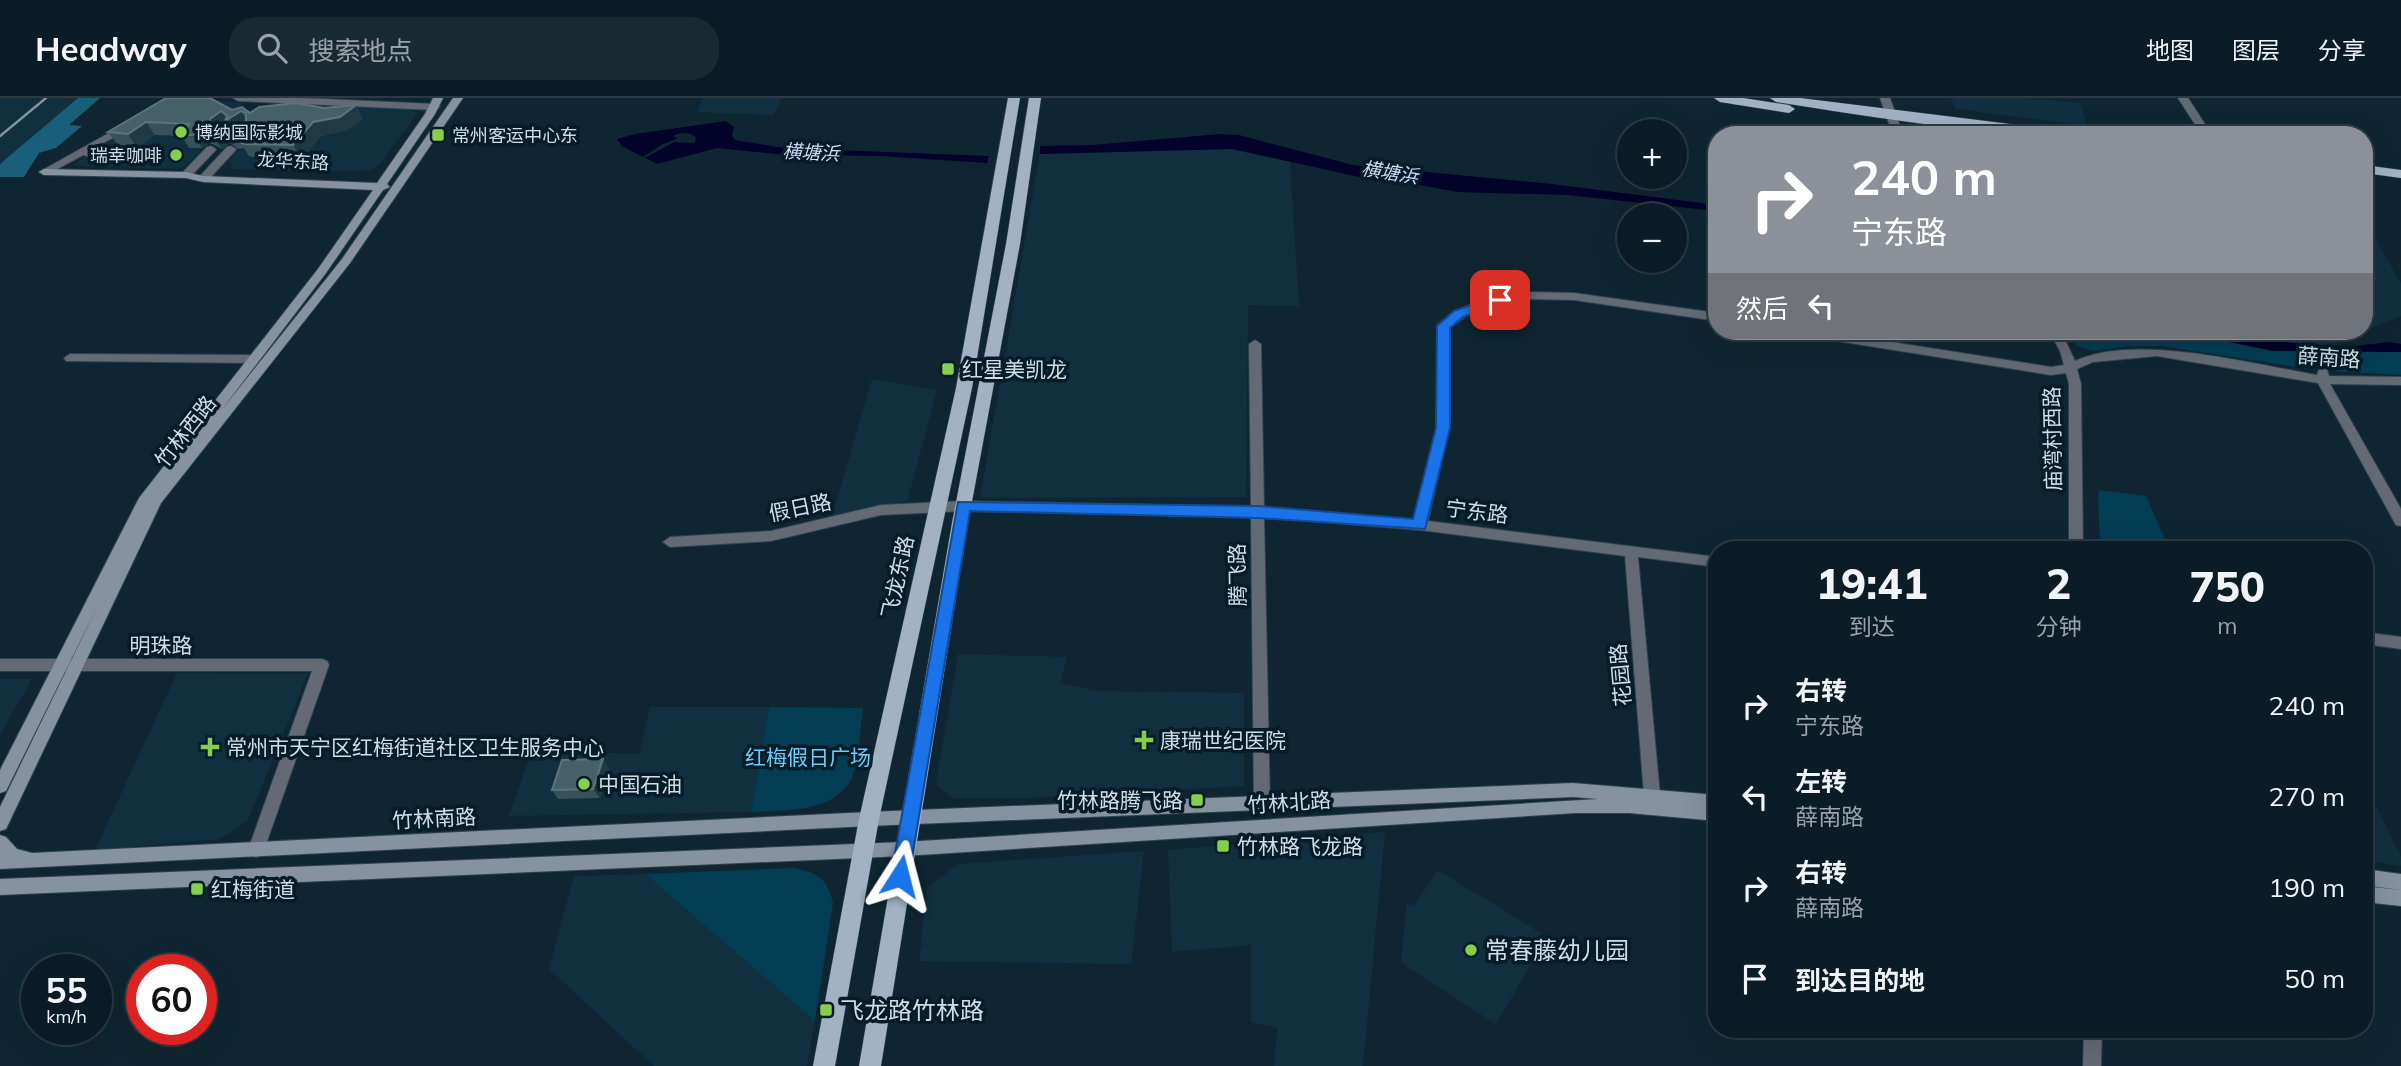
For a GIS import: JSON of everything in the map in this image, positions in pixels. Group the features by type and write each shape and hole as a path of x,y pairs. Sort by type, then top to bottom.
{"main road":[{"name":"竹林西路","path":"0,786 69,666 156,501 346,261 458,98"},
{"name":"飞龙东路","path":"824,1066 869,819 964,388 1014,98"},
{"path":"870,1066 904,849 963,506 1013,244 1035,98"},
{"path":"1720,98 1894,124 1925,126"},
{"path":"1776,98 1894,124"},
{"name":"竹林西路","path":"1,826 69,666 144,501 323,271 436,102"},
{"path":"2373,170 2401,174"},
{"name":"龙华东路","path":"44,172 186,175 396,185"},
{"path":"2373,180 2401,184"},
{"name":"竹林北路","path":"869,819 1262,805 1573,790 1708,801"},
{"name":"竹林北路","path":"864,850 1576,806 1629,806 1708,813"},
{"name":"竹林南路","path":"0,862 869,819"},
{"path":"0,842 13,856 45,861"},
{"path":"0,887 864,850"},
{"path":"2373,878 2401,882"},
{"path":"2373,895 2401,898"}],"street":[{"path":"238,98 436,102"},
{"path":"1885,98 1894,124"},
{"path":"2183,98 2201,126"},
{"path":"250,109 260,99"},
{"path":"266,110 275,100"},
{"path":"44,172 135,123"},
{"path":"81,151 91,154 120,149 123,152 117,158"},
{"path":"186,175 211,149"},
{"path":"206,177 231,149"},
{"path":"1420,525 1443,428 1443,326 1458,314 1516,295 1551,293 1708,316"},
{"name":"薛南路","path":"1856,340 2051,371 2064,370 2091,358 2157,352 2322,376 2401,381"},
{"name":"庙湾村西路","path":"2059,340 2075,384 2076,541"},
{"name":"腾飞路","path":"1255,344 1262,805"},
{"path":"70,358 255,359"},
{"path":"2322,376 2401,521"},
{"name":"宁东路","path":"938,506 1258,512 1420,525 1708,561"},
{"name":"假日路","path":"670,542 771,536 881,510 938,506"},
{"name":"花园路","path":"1630,551 1651,795"},
{"path":"2373,639 2401,643"},
{"name":"明珠路","path":"0,665 323,665 256,850"},
{"path":"2092,1066 2093,1038"}],"shaded area":[{"path":"0,98 78,98 0,164"},
{"path":"78,98 100,98 69,125 82,126 56,148 39,153 24,177 0,177 0,164"},
{"path":"184,98 243,103 187,165 178,169 72,166 101,144"},
{"path":"703,98 782,98 773,115 697,112"},
{"path":"1951,98 2023,98 2080,103 2087,126 1956,109"},
{"path":"284,104 411,109 417,114 379,165 372,169 232,169 229,161 277,106"},
{"path":"1232,149 1290,162 1299,306 1248,305 1246,497 980,498 1040,154"},
{"path":"2373,233 2401,284 2401,316 2373,327"},
{"path":"2278,340 2342,340 2327,346 2280,343"},
{"path":"872,379 937,390 907,502 881,504 832,517"},
{"path":"958,654 1067,657 1060,683 1097,691 1244,693 1244,786 1029,798 952,798 936,784"},
{"name":"常州市天宁区红梅街道社区卫生服务中心","path":"177,673 308,674 248,820 220,839 95,850"},
{"path":"0,679 32,679 0,735"},
{"path":"650,707 769,707 751,812 509,816 532,750 639,754"},
{"path":"2373,799 2401,857 2401,866 2373,861"},
{"path":"1385,832 1363,1066 1274,1066 1278,1028 1251,1022 1251,945 1172,952 1168,850"},
{"path":"1144,851 1131,964 919,961 927,887 959,864"},
{"name":"常春藤幼儿园","path":"1438,870 1547,937 1496,1024 1401,963 1407,902 1414,906"},
{"path":"645,874 815,1021 807,1066 654,1066 549,969 574,876"}],"green space":[{"path":"2073,340 2220,340 2273,351 2303,351 2310,369 2162,346 2130,346 2093,351 2077,346"},
{"path":"2327,351 2401,352 2401,375 2334,371"},
{"path":"2098,490 2146,496 2166,541 2100,541"},
{"name":"红梅假日广场","path":"769,707 863,708 855,768 849,783 840,793 817,805 804,808 751,812"},
{"path":"793,868 820,878 828,888 833,903 815,1021 645,874"}],"water":[{"name":"横塘浜","path":"726,121 734,127 732,136 735,140 784,148 989,156 987,163 881,156 788,155 717,148 657,164 645,158 674,142 695,143 696,137 688,133 673,136 677,138 643,157 622,146 617,139"},
{"name":"横塘浜","path":"1239,135 1353,165 1552,184 1708,204 1708,210 1687,208 1687,203 1642,203 1567,195 1457,192 1373,180 1232,149 1040,154 1040,146"},
{"path":"2220,340 2260,340 2346,347 2389,342 2401,344 2401,352 2273,351"}],"building":[{"path":"166,98 210,98 232,110 242,107 250,113 259,107 296,103 324,108 356,105 340,117 313,122 293,145 245,144 241,143 239,135 230,135 222,130 213,135 202,130 193,135 181,135 189,124 146,122 128,134 108,132","holes":["221,111 228,116 220,127 210,127 210,119","241,111 246,113 246,121 237,128 227,127 227,120"]},
{"path":"603,759 593,789 552,790 562,760"}],"railway":[{"path":"0,136 46,98"}],"place":[{"name":"博纳国际影城","path":"181,132"},
{"name":"常州客运中心东","path":"438,135"},
{"name":"瑞幸咖啡","path":"176,155"},
{"name":"红星美凯龙","path":"948,369"},
{"name":"康瑞世纪医院","path":"1144,740"},
{"name":"常州市天宁区红梅街道社区卫生服务中心","path":"210,747"},
{"name":"中国石油","path":"584,784"},
{"name":"竹林路腾飞路","path":"1197,800"},
{"name":"竹林路飞龙路","path":"1223,846"},
{"name":"红梅街道","path":"197,889"},
{"name":"常春藤幼儿园","path":"1471,950"},
{"name":"飞龙路竹林路","path":"826,1010"}],"route":[{"path":"900,876 963,506 1258,512 1420,525 1443,428 1443,326 1458,314 1500,300"}]}
